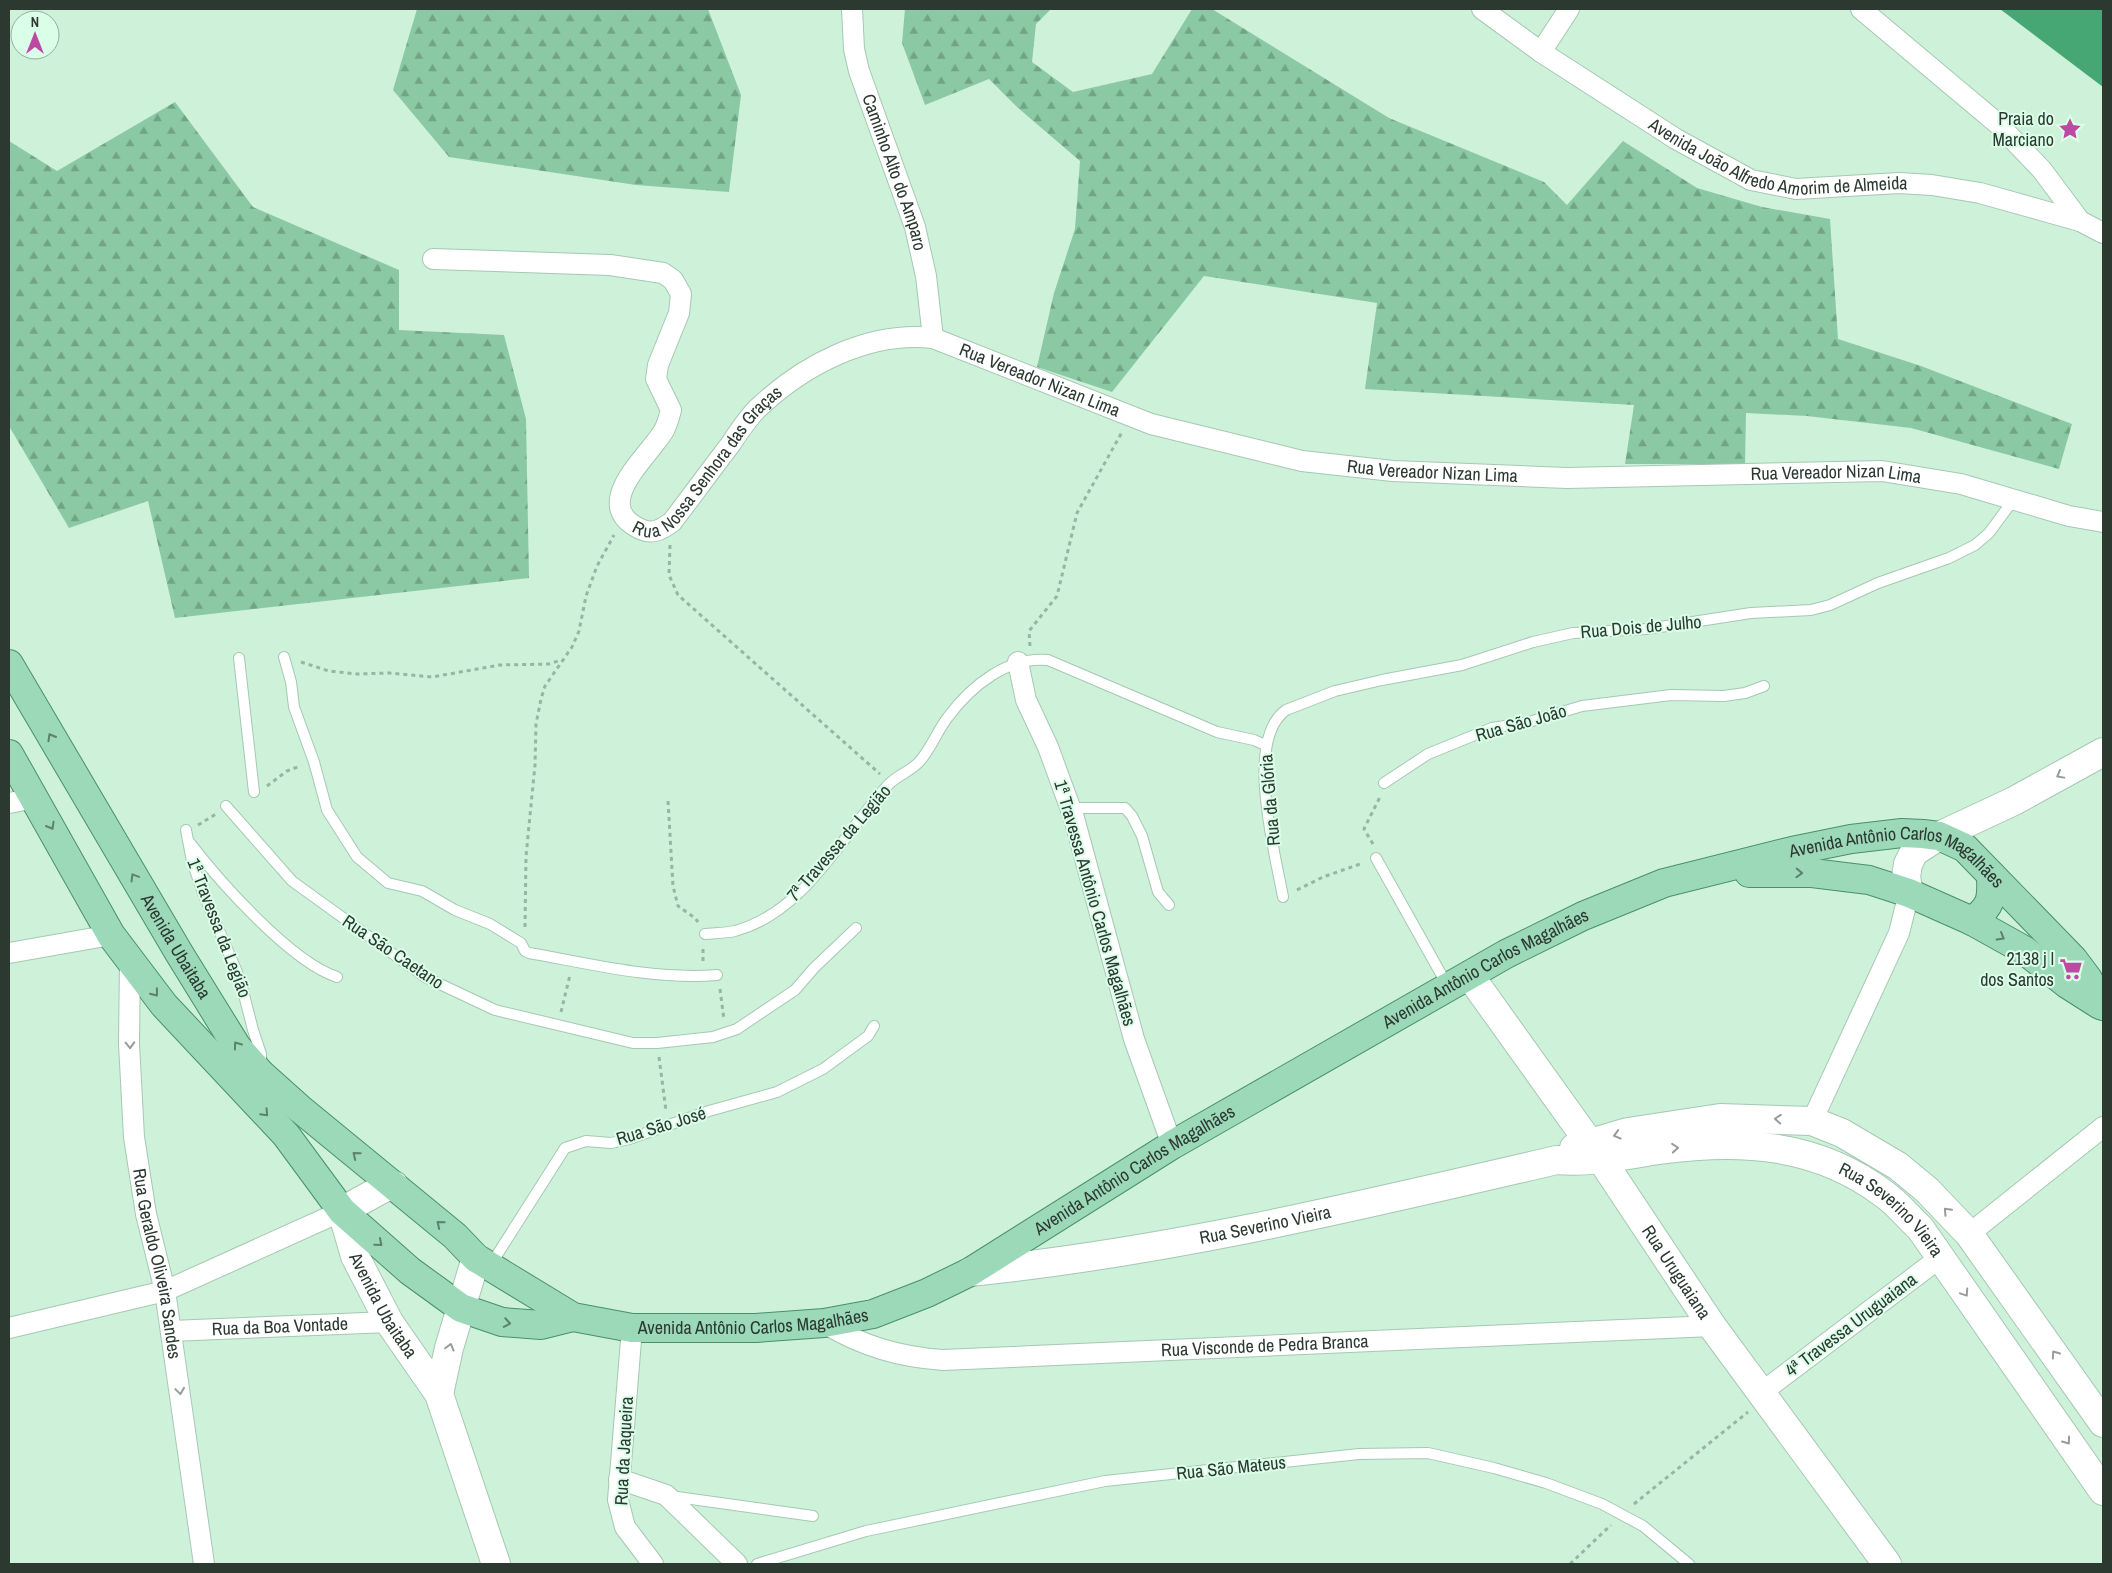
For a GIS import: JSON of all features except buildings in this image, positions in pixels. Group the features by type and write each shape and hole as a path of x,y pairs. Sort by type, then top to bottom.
{"main road":[{"name":"Avenida Ubaitaba","path":"9,664 179,953 237,1046 261,1074 299,1108 456,1236 483,1262 461,1308 439,1394"},
{"path":"1909,893 1906,877 1908,864 1914,852 1938,836 2014,801 2103,752"},
{"name":"Avenida Ubaitaba","path":"9,754 22,800 111,935 164,1005 286,1135 342,1211 410,1271 461,1308"},
{"name":"Avenida Antônio Carlos Magalhães","path":"483,1262 573,1317 632,1328 756,1328 824,1323 873,1314 928,1293 970,1272 1172,1145 1506,954 1583,916 1664,883 1851,839 1902,833 1938,836 1965,848 2073,959 2088,979 2103,1006"},
{"name":"Avenida Antônio Carlos Magalhães","path":"1664,883 1759,872 1803,873 1869,880 1909,893 1972,921 2024,950 2067,984 2103,1006"},
{"path":"1972,921 1986,910 1990,902 1991,875"},
{"name":"Rua Uruguaiana","path":"1470,976 1595,1151 1712,1326 1887,1564"},
{"name":"Rua Severino Vieira","path":"970,1272 1092,1258 1321,1215 1558,1160 1573,1162 1628,1132 1720,1118 1812,1121 1842,1133 1898,1166 1927,1190 1969,1234 2103,1423"},
{"name":"Rua Severino Vieira","path":"1595,1151 1721,1145 1768,1145 1802,1153 1832,1163 1884,1194 1920,1228 2103,1491"},
{"path":"342,1211 382,1189 394,1185"},
{"name":"Avenida Ubaitaba","path":"342,1211 355,1256 389,1322 439,1394 496,1564"},
{"name":"Avenida Antônio Carlos Magalhães","path":"461,1308 502,1322 521,1325 541,1325 573,1317"},
{"path":"2044,1408 2076,1385"}],"street":[{"name":"Caminho Alto do Amparo","path":"852,9 854,49 859,71 917,235 926,276 933,338"},
{"name":"Avenida João Alfredo Amorim de Almeida","path":"1482,9 1541,52 1676,139 1752,180 1796,189 1899,183 1932,185 1980,193 2080,221 2103,233"},
{"path":"1541,52 1569,9"},
{"path":"1861,9 1998,124 2042,170 2080,221"},
{"name":"Rua Nossa Senhora das Graças","path":"433,259 610,265 663,273 673,280 681,294 679,313 658,366 656,379 671,410 664,430 629,476 619,500 620,510 624,516 633,525 651,532 660,530 672,522 756,410 786,383"},
{"name":"Rua Vereador Nizan Lima","path":"786,383 819,362 874,342 914,336 933,338 1151,424 1302,461 1394,471 1567,478 1882,471 1961,484 2069,516 2103,522"},
{"name":"1ª Travessa Antônio Carlos Magalhães","path":"1025,660 1026,700 1048,747 1070,808 1134,1039 1172,1145"},
{"path":"1812,1121 1899,934 1909,893"},
{"path":"9,953 111,935"},
{"name":"Rua Geraldo Oliveira Sandes","path":"130,961 129,1044 134,1137 146,1214 165,1291 204,1564"},
{"path":"1969,1234 2103,1127"},
{"path":"9,1328 165,1291 342,1211"},
{"name":"4ª Travessa Uruguaiana","path":"1764,1395 1941,1257"},
{"name":"Rua da Boa Vontade","path":"171,1331 389,1322"},
{"name":"Rua Visconde de Pedra Branca","path":"824,1323 847,1337 877,1350 916,1358 943,1360 1712,1326"},
{"name":"Rua da Jaqueira","path":"632,1328 618,1500 625,1527 653,1564"},
{"path":"620,1479 666,1495 737,1564"}],"lane":[{"name":"Rua Dois de Julho","path":"1265,745 1271,727 1280,714 1300,704 1345,689 1462,665 1533,642 1573,633 1647,629 1751,612 1811,610 1830,605 1878,583 1949,558 1975,544 1989,533 2014,499"},
{"path":"284,657 291,682 294,707 314,762 327,810 357,857 388,883 422,891 455,910 490,924 521,943 525,951 635,973 717,975"},
{"path":"239,658 254,792"},
{"name":"Rua da Glória","path":"1025,660 1048,660 1074,669 1217,732 1254,740 1265,745 1264,763 1267,805 1283,897"},
{"name":"7ª Travessa da Legião","path":"706,934 736,931 766,918 789,901 851,834 890,784 918,763 948,718 972,690 1025,660"},
{"name":"Rua São João","path":"1384,783 1428,754 1492,728 1529,722 1582,706 1671,696 1745,694 1764,686"},
{"name":"Rua São Caetano","path":"226,806 292,881 407,966 443,987 495,1010 633,1044 657,1044 713,1037 737,1029 795,990 814,968 856,928"},
{"path":"1070,808 1125,808 1132,816 1142,836 1158,892 1168,905"},
{"name":"1ª Travessa da Legião","path":"261,1074 262,1054 253,1030 240,979 203,893 187,835 224,885 272,934 321,972 337,977"},
{"path":"1376,858 1441,974"},
{"name":"Rua São José","path":"483,1262 565,1148 586,1141 611,1143 668,1126 709,1111 777,1092 823,1069 868,1036 874,1026"},
{"name":"Rua São Mateus","path":"757,1564 866,1530 1105,1481 1359,1454 1428,1453 1494,1468 1602,1504 1644,1526 1689,1564"},
{"path":"666,1495 813,1516"}],"path":[{"path":"1025,660 1028,631 1056,596 1077,513 1131,416"},
{"path":"521,943 527,909 526,856 535,765 536,724 545,686 572,647 579,631 586,596 597,566 624,516"},
{"path":"672,522 669,575 678,595 849,744 890,784"},
{"path":"284,657 329,671 357,674 432,676 500,665 549,664 562,660"},
{"path":"1283,897 1323,877 1376,858 1372,842 1364,829 1376,808 1384,783"},
{"path":"668,801 673,886 678,906 695,918 706,934 703,947 704,976"},
{"path":"558,1025 569,983 570,967"},
{"path":"717,975 726,1033"},
{"path":"657,1044 668,1126"},
{"path":"1570,1564 1620,1514 1764,1395"}],"green space":[{"path":"417,9 708,9 741,95 729,192 636,185 449,157 393,90"},
{"path":"905,9 1051,9 1036,24 1032,62 1073,92 1152,74 1192,9 1212,9 1389,118 1544,182 1567,205 1623,141 1697,188 1762,207 1830,219 1838,339 1921,366 2072,424 2059,469 1911,428 1807,416 1746,413 1745,464 1625,464 1634,405 1365,389 1377,303 1204,276 1112,392 1037,367 1054,293 1075,229 1080,161 1017,107 989,79 925,105 902,43"},
{"path":"175,102 253,207 399,270 399,330 504,335 526,419 529,578 175,618 148,501 69,528 9,426 9,141 57,171"}],"shaded area":[{"path":"2000,9 2103,9 2103,87"}],"place":[{"name":"Praia do Marciano","path":"2070,129"},
{"name":"2138 j l dos Santos","path":"2071,969"}]}
